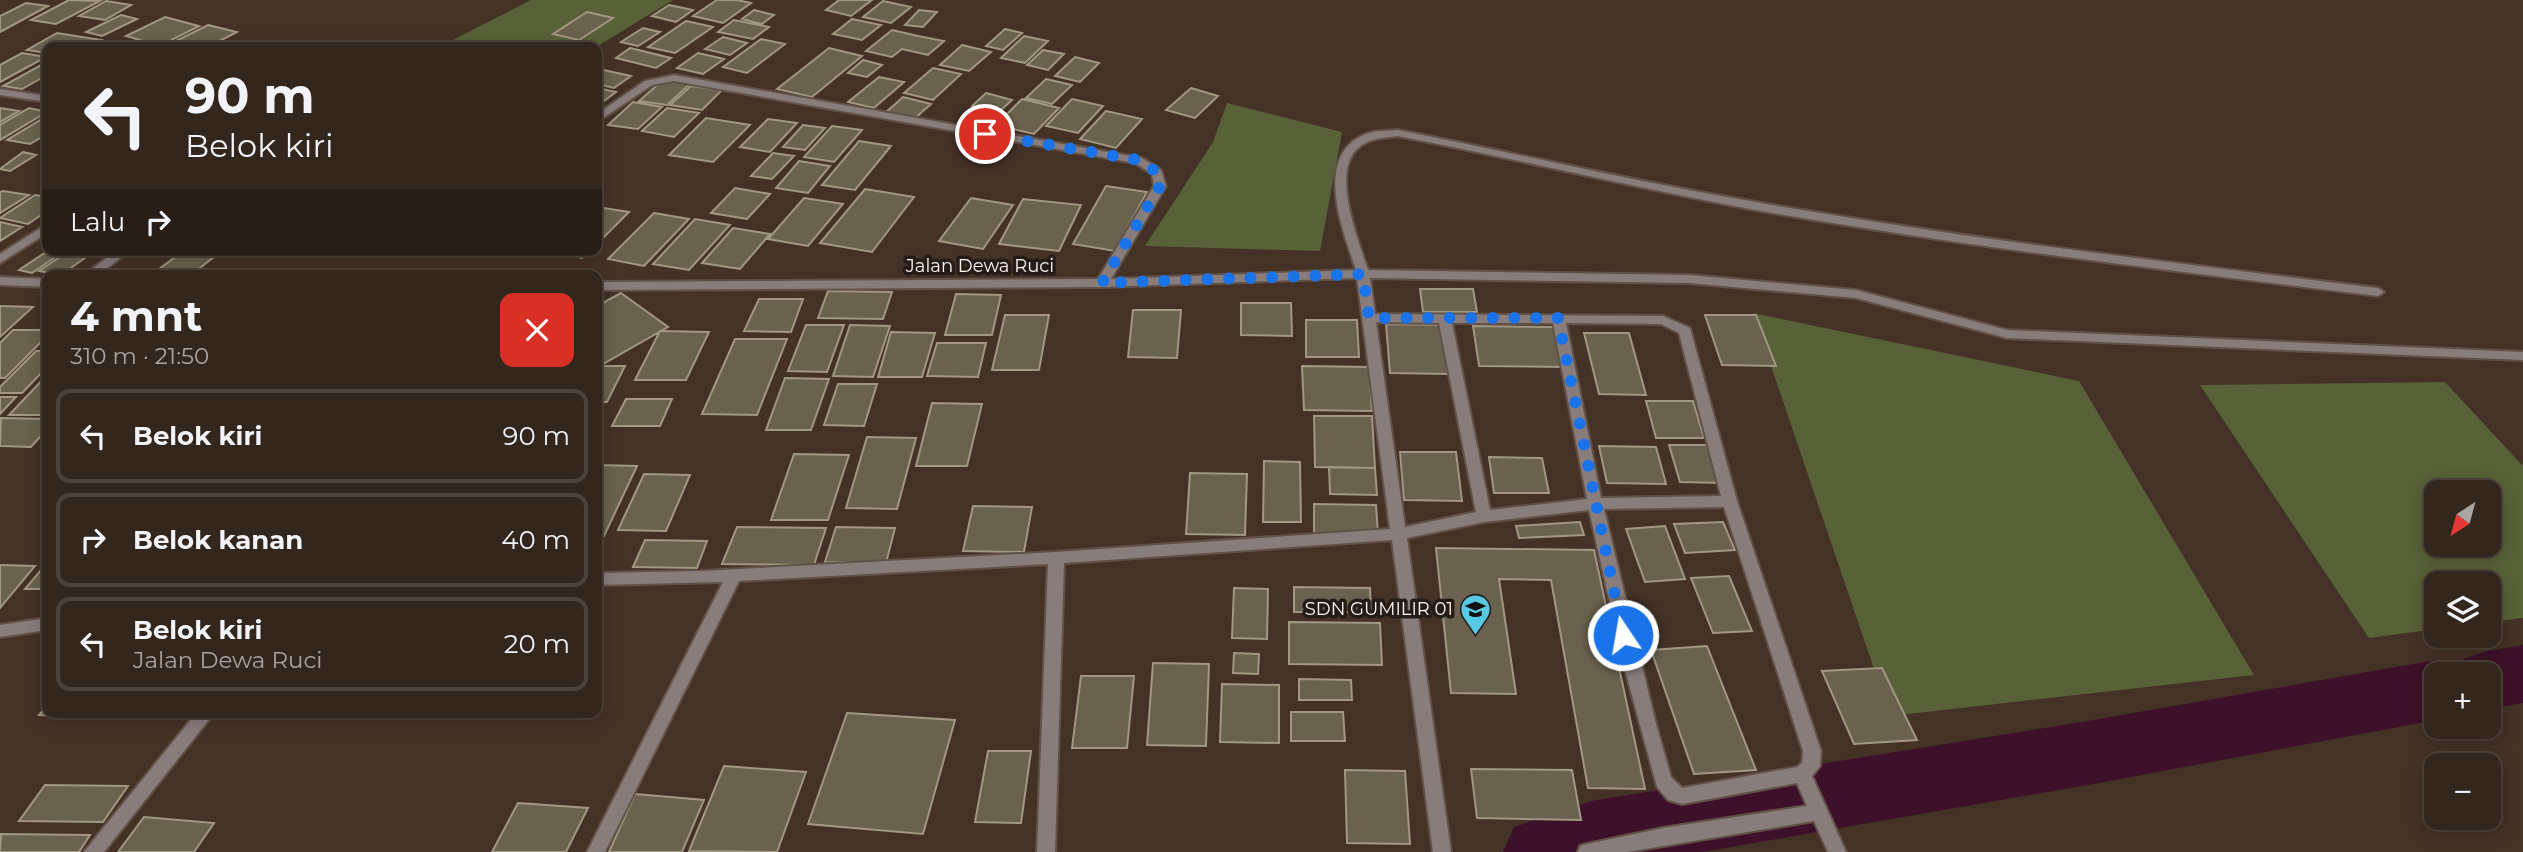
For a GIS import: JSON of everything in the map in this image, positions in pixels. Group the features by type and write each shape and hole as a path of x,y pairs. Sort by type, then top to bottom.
{"street":[{"path":"602,116 649,83 674,78 1138,160 1157,172 1160,186 1102,283"},
{"path":"0,92 42,98"},
{"path":"1442,852 1363,274 1340,196 1339,172 1343,160 1360,143 1377,135 1398,133 1594,176 1751,206 1990,243 2378,292"},
{"path":"0,259 42,231"},
{"path":"97,270 117,256"},
{"name":"Jalan Dewa Ruci","path":"602,286 1102,283 1363,274 1689,279 1856,294 2007,334 2523,356"},
{"path":"0,281 42,283"},
{"path":"1369,318 1558,318 1663,320 1685,331 1730,501 1812,751 1811,766 1802,774 1682,796 1668,789 1662,781 1629,661 1594,503 1558,318"},
{"path":"1445,318 1484,516"},
{"path":"602,579 734,575 1056,558 1398,534 1484,516 1594,503 1730,501"},
{"path":"1046,852 1056,558"},
{"path":"596,852 734,575"},
{"path":"0,631 42,625"},
{"path":"93,852 202,718"},
{"path":"1802,774 1837,852"},
{"path":"1587,852 1666,844 1815,802"}],"green space":[{"path":"531,0 673,0 602,43 449,42"},
{"path":"1227,103 1342,132 1320,251 1145,246 1213,142"},
{"path":"1753,313 2079,381 2254,675 1890,716"},
{"path":"2445,382 2523,466 2523,618 2501,621 2501,571 2424,571 2424,631 2369,638 2200,385"}],"building":[{"path":"69,0 100,1 56,24 31,20"},
{"path":"717,0 751,3 723,23 693,16"},
{"path":"839,0 872,0 851,16 826,10"},
{"path":"106,1 131,5 105,20 79,16"},
{"path":"883,1 911,7 891,23 863,17"},
{"path":"26,3 48,6 0,32 0,16"},
{"path":"669,5 693,10 676,22 652,16"},
{"path":"754,10 774,15 762,24 742,19"},
{"path":"919,10 937,12 923,27 905,25"},
{"path":"587,12 613,18 579,40 553,34"},
{"path":"121,15 137,19 102,36 86,32"},
{"path":"165,17 199,26 168,42 146,42 126,36"},
{"path":"852,19 881,25 862,40 833,34"},
{"path":"734,20 769,27 753,39 718,32"},
{"path":"686,21 713,27 675,53 648,47"},
{"path":"208,25 237,32 218,42 174,42"},
{"path":"643,28 660,32 638,46 621,42"},
{"path":"1005,29 1022,33 1003,50 986,46"},
{"path":"892,30 944,41 928,55 902,49 892,57 866,51"},
{"path":"57,33 101,40 42,42 42,52 27,50"},
{"path":"1024,36 1048,41 1025,63 1001,58"},
{"path":"723,37 747,43 730,55 705,49"},
{"path":"761,39 785,44 747,73 723,67"},
{"path":"962,45 991,52 969,71 940,65"},
{"path":"630,48 671,58 656,68 616,58"},
{"path":"829,48 862,56 812,97 777,89"},
{"path":"1043,50 1064,54 1048,70 1027,65"},
{"path":"22,53 42,56 42,59 0,82 0,65"},
{"path":"698,53 724,59 703,74 677,68"},
{"path":"1075,57 1099,63 1080,82 1055,76"},
{"path":"863,60 882,65 867,77 848,73"},
{"path":"42,65 42,78 22,89 3,86"},
{"path":"933,68 961,74 933,100 904,93"},
{"path":"602,70 631,76 614,88 602,85"},
{"path":"879,77 904,82 874,108 848,102"},
{"path":"664,79 691,83 667,105 639,101"},
{"path":"1046,79 1072,85 1052,104 1026,98"},
{"path":"691,86 722,90 702,110 670,105"},
{"path":"1191,88 1218,96 1195,118 1166,110"},
{"path":"602,89 616,92 602,102"},
{"path":"986,93 1012,100 999,112 972,106"},
{"path":"903,97 931,104 913,120 885,113"},
{"path":"1022,99 1059,108 1034,134 996,125"},
{"path":"1072,99 1103,106 1078,133 1046,126"},
{"path":"633,102 662,107 638,129 608,125"},
{"path":"0,108 19,111 0,122"},
{"path":"29,108 42,111 42,115 0,140 0,125"},
{"path":"667,108 699,113 674,137 642,131"},
{"path":"1106,111 1142,119 1116,148 1080,139"},
{"path":"706,118 750,125 713,162 669,155"},
{"path":"42,119 42,137 30,144 7,140"},
{"path":"768,119 797,123 770,152 740,147"},
{"path":"803,125 825,128 805,150 783,147"},
{"path":"832,126 862,130 834,162 804,157"},
{"path":"859,141 891,146 855,190 822,185"},
{"path":"23,152 36,155 10,171 0,169"},
{"path":"773,153 794,156 772,179 751,176"},
{"path":"799,161 830,166 808,193 776,188"},
{"path":"1106,186 1147,192 1115,251 1073,244"},
{"path":"735,188 770,194 747,219 711,213"},
{"path":"865,189 914,197 872,252 820,243"},
{"path":"0,192 29,195 0,213"},
{"path":"35,195 42,196 42,214 28,224 0,218"},
{"path":"804,198 843,204 808,246 768,239"},
{"path":"971,198 1013,205 983,249 939,241"},
{"path":"1023,199 1081,205 1059,251 999,244"},
{"path":"602,208 629,212 602,239"},
{"path":"654,213 689,219 644,266 608,259"},
{"path":"695,219 730,225 689,270 653,264"},
{"path":"0,222 22,227 0,241"},
{"path":"733,228 770,234 740,269 702,263"},
{"path":"42,255 57,256 32,273 19,270"},
{"path":"62,256 88,256 68,270 39,271"},
{"path":"177,256 215,256 197,270 159,269"},
{"path":"1420,289 1473,289 1477,312 1423,312"},
{"path":"828,291 892,292 883,319 818,318"},
{"path":"621,293 668,327 603,364 602,303"},
{"path":"956,294 1001,295 992,335 945,335"},
{"path":"759,299 803,299 791,332 744,331"},
{"path":"1241,303 1291,303 1292,336 1241,335"},
{"path":"0,306 33,307 0,337"},
{"path":"1133,310 1181,310 1177,358 1128,357"},
{"path":"1005,315 1049,315 1039,370 992,370"},
{"path":"1705,315 1756,315 1776,366 1722,365"},
{"path":"1306,320 1357,320 1359,357 1306,357"},
{"path":"1386,324 1442,325 1448,374 1390,373"},
{"path":"806,325 844,325 827,372 788,371"},
{"path":"850,325 890,326 873,377 833,376"},
{"path":"1473,326 1553,327 1562,367 1479,366"},
{"path":"13,330 42,330 42,341 5,378 0,378 0,343"},
{"path":"660,331 709,332 686,380 635,380"},
{"path":"891,332 935,333 922,377 878,377"},
{"path":"1584,333 1629,333 1646,395 1599,394"},
{"path":"735,339 787,339 757,415 702,414"},
{"path":"937,343 986,343 978,377 927,376"},
{"path":"36,351 42,351 42,372 22,393 0,393 0,387"},
{"path":"602,366 625,366 607,402 602,402"},
{"path":"1302,366 1369,367 1372,411 1304,410"},
{"path":"785,378 829,379 811,430 766,430"},
{"path":"42,380 42,415 9,415"},
{"path":"838,384 877,384 864,426 824,425"},
{"path":"0,397 16,397 0,414"},
{"path":"626,399 672,399 660,426 612,426"},
{"path":"1646,401 1693,401 1704,438 1656,438"},
{"path":"932,403 982,404 967,466 916,466"},
{"path":"1314,416 1372,416 1375,468 1315,467"},
{"path":"1,418 42,419 42,435 31,447 0,446"},
{"path":"867,437 916,438 897,509 846,508"},
{"path":"1669,445 1710,445 1722,483 1680,482"},
{"path":"1599,446 1656,447 1666,484 1607,483"},
{"path":"1400,452 1456,452 1462,501 1404,500"},
{"path":"794,454 849,455 828,520 771,520"},
{"path":"1489,457 1542,458 1549,493 1494,493"},
{"path":"1264,461 1300,462 1301,522 1263,522"},
{"path":"602,465 637,466 604,536"},
{"path":"1329,467 1375,468 1377,495 1330,494"},
{"path":"1190,473 1247,474 1245,535 1186,534"},
{"path":"644,474 690,475 666,531 618,530"},
{"path":"1314,504 1376,505 1378,534 1314,533"},
{"path":"973,506 1032,507 1024,552 963,551"},
{"path":"1580,522 1584,535 1519,538 1516,526"},
{"path":"1723,522 1735,550 1685,553 1674,524"},
{"path":"1665,526 1685,579 1645,582 1626,529"},
{"path":"737,527 826,528 814,565 722,564"},
{"path":"836,527 895,528 886,563 825,562"},
{"path":"645,540 707,541 697,568 633,567"},
{"name":"SDN GUMILIR 01","path":"1436,548 1594,550 1645,789 1588,788 1551,580 1499,579 1516,694 1451,693"},
{"path":"0,565 35,566 0,608"},
{"path":"42,569 42,589 25,589"},
{"path":"1729,576 1752,631 1713,633 1691,578"},
{"path":"1294,587 1370,588 1371,612 1294,612"},
{"path":"1234,588 1268,589 1267,639 1232,638"},
{"path":"1289,622 1380,623 1382,665 1289,664"},
{"path":"1707,646 1756,770 1694,774 1651,650"},
{"path":"1234,653 1259,654 1258,674 1233,673"},
{"path":"1153,663 1209,664 1206,746 1147,745"},
{"path":"1882,668 1917,740 1854,744 1822,671"},
{"path":"1081,676 1134,676 1127,748 1072,748"},
{"path":"1299,679 1351,680 1352,700 1299,700"},
{"path":"1222,684 1279,685 1279,743 1220,742"},
{"path":"1291,712 1343,712 1345,741 1291,741"},
{"path":"847,713 955,720 923,834 808,824"},
{"path":"988,751 1031,751 1021,823 975,822"},
{"path":"724,766 806,772 777,852 689,851"},
{"path":"1471,769 1572,770 1581,820 1477,818"},
{"path":"1345,770 1405,771 1410,844 1347,843"},
{"path":"45,785 128,786 103,822 19,821"},
{"path":"635,794 704,800 682,852 609,852"},
{"path":"518,803 588,808 566,852 492,852"},
{"path":"144,817 214,823 194,852 118,852"},
{"path":"1,834 90,835 79,852 0,852"}],"waterway":[{"path":"2501,678 2523,674"},
{"path":"1542,852 1591,836 2088,753 2424,692"}],"place":[{"name":"SDN GUMILIR 01","path":"1476,636"}],"route":[{"path":"985,134 1138,160 1157,172 1160,186 1102,283 1363,274 1369,318 1558,318 1623,635"}]}
